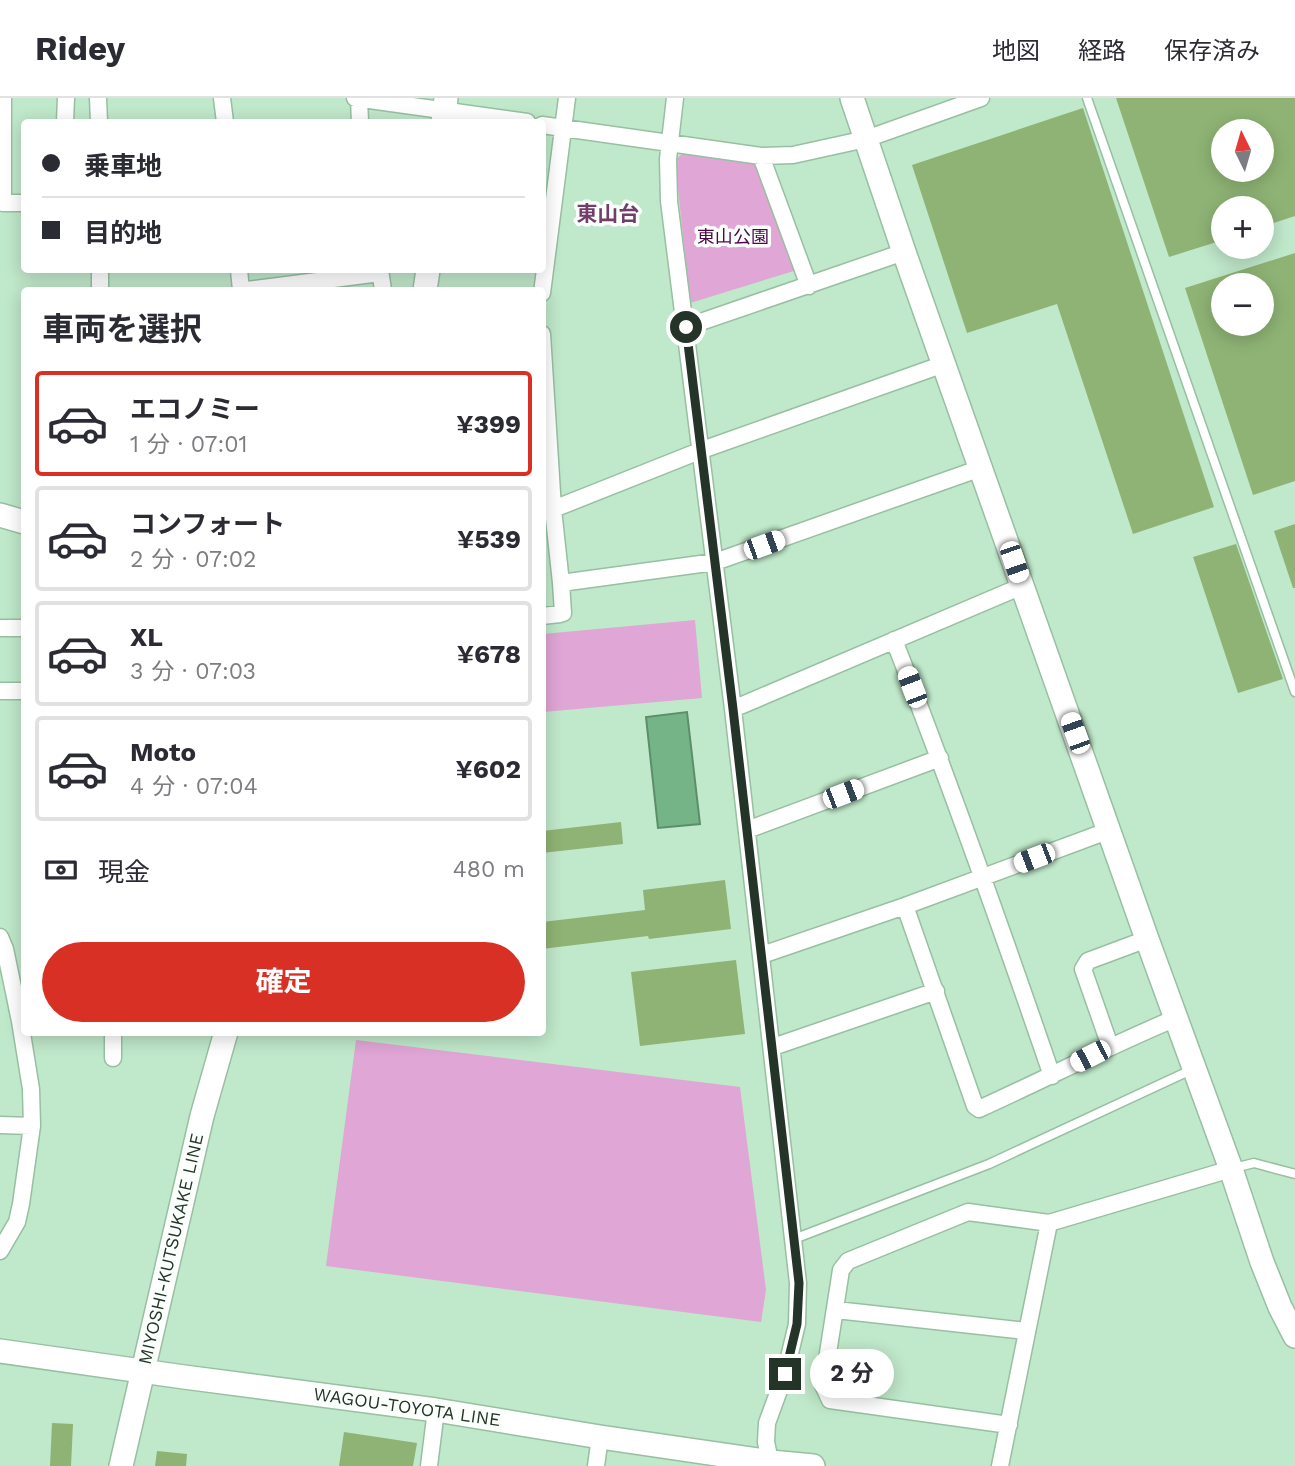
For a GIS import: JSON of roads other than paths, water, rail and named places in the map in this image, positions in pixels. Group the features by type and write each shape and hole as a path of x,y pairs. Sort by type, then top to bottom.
{"street":[{"path":"3,98 3,203 21,203"},
{"path":"65,119 66,98"},
{"path":"99,98 99,119"},
{"path":"222,98 225,119"},
{"path":"546,263 567,98"},
{"path":"675,98 668,166 669,201 702,450 799,1283 797,1324 785,1374 768,1423 766,1442 771,1464"},
{"path":"852,98 904,252 1262,1262 1295,1336"},
{"path":"546,126 761,156 793,155 866,139 981,98"},
{"path":"359,119 357,99 504,119"},
{"path":"761,156 809,286"},
{"path":"686,327 904,252"},
{"path":"268,287 366,273"},
{"path":"548,511 702,450 944,364"},
{"path":"546,452 548,511 562,583 563,612 546,616"},
{"path":"562,583 715,562 981,468"},
{"path":"0,515 21,521"},
{"path":"733,709 1022,586"},
{"path":"0,628 21,628"},
{"path":"894,640 984,877 1052,1076"},
{"path":"0,691 21,691"},
{"path":"747,830 940,758"},
{"path":"762,955 905,906 1110,830"},
{"path":"905,906 975,1106 979,1109 1110,1046 1176,1018"},
{"path":"0,937 5,948 21,1027"},
{"path":"1110,1046 1083,969 1088,961 1147,939"},
{"path":"773,1047 936,991"},
{"path":"0,1251 17,1222 32,1126 31,1089 22,1036"},
{"path":"113,1058 114,1036"},
{"name":"MIYOSHI-KUTSUKAKE LINE","path":"121,1466 202,1116 225,1036"},
{"path":"0,1125 32,1126"},
{"path":"1009,1425 830,1400 824,1385 842,1270 848,1261 968,1212 1049,1223 1231,1169"},
{"path":"1000,1466 1049,1223"},
{"path":"836,1310 1026,1331"},
{"name":"WAGOU-TOYOTA LINE","path":"0,1351 436,1410 771,1464 813,1466"},
{"path":"429,1466 436,1410"},
{"path":"596,1466 600,1437"}],"lane":[{"path":"1087,98 1295,692"},
{"path":"794,1239 989,1164 1194,1068"},
{"path":"1231,1169 1254,1163 1295,1174"}],"district":[{"name":"東山台","path":"608,214"}],"park label":[{"name":"東山公園","path":"733,237"}]}
